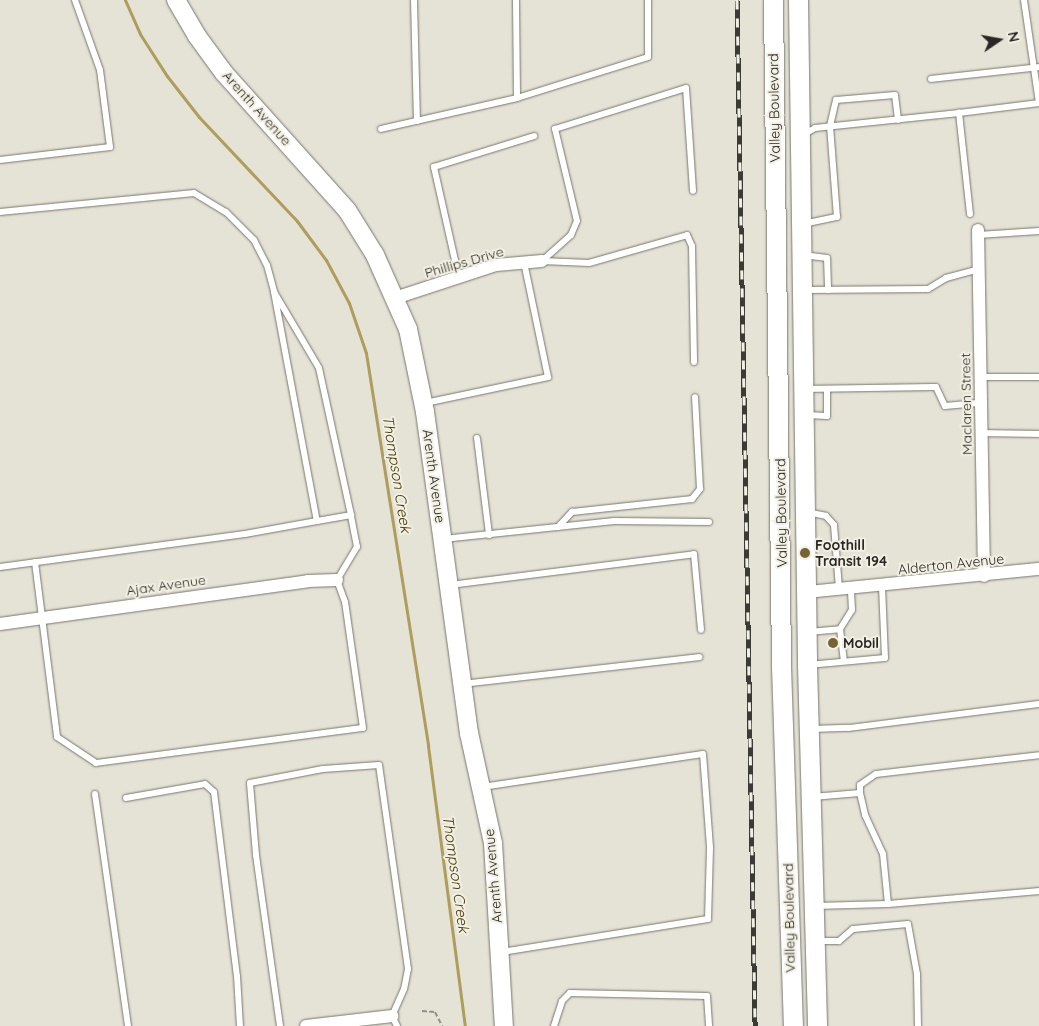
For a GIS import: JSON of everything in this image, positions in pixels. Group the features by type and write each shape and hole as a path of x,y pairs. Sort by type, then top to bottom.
{"main road":[{"name":"Valley Boulevard","path":"772,0 782,593 781,666 793,1026"},
{"name":"Valley Boulevard","path":"798,0 802,224 802,415 817,1026"},
{"path":"773,51 788,119 792,130 800,137"},
{"path":"782,593 807,592"}],"street":[{"name":"Arenth Avenue","path":"176,0 197,36 224,73 347,210 374,255 408,329 424,403 462,684 493,844 498,952 504,1026"},
{"name":"Maclaren Street","path":"978,233 984,576"},
{"name":"Phillips Drive","path":"395,298 496,265 542,261"},
{"name":"Alderton Avenue","path":"807,592 984,576 1039,569"},
{"name":"Ajax Avenue","path":"0,624 308,581 337,580"},
{"path":"306,1026 394,1021"}],"lane":[{"path":"0,160 110,147 100,70 75,0"},
{"path":"414,0 417,121"},
{"path":"516,0 517,98"},
{"path":"381,129 517,98 648,57 648,0"},
{"path":"800,137 815,128 1039,103 1036,67 1024,0"},
{"path":"930,79 1036,67"},
{"path":"542,261 571,235 577,221 555,129 686,88 693,191"},
{"path":"802,224 837,217 830,126 836,100 895,95 898,120"},
{"path":"959,113 970,214"},
{"path":"459,278 434,167 534,136"},
{"path":"0,212 194,193 226,212 254,240 267,265 274,292 318,521"},
{"path":"978,233 1039,231"},
{"path":"542,261 589,263 687,235 692,246 694,362"},
{"path":"801,255 827,258 828,290"},
{"path":"424,403 548,377 524,262"},
{"path":"801,290 928,289 946,278 979,270"},
{"path":"35,562 57,737 96,763 362,728 345,602 337,580 357,547 352,515 319,368 274,292"},
{"path":"980,377 1039,377"},
{"path":"803,389 936,388 945,406 981,403"},
{"path":"802,415 827,416 827,390"},
{"path":"558,527 572,512 692,499 700,490 694,397"},
{"path":"981,433 1039,434"},
{"path":"477,438 489,535"},
{"path":"805,512 826,516 834,525 845,589 852,610 840,628 844,660"},
{"path":"0,566 245,534 352,515"},
{"path":"442,539 614,521 709,522"},
{"path":"448,586 694,554 701,630"},
{"path":"807,665 844,660 885,658 882,585"},
{"path":"807,632 840,628"},
{"path":"462,684 699,658"},
{"path":"810,729 849,728 1039,704"},
{"path":"481,787 703,754 710,848 708,919 498,952"},
{"path":"888,904 883,854 865,815 860,785 876,774 1039,755"},
{"path":"280,1026 256,855 250,782 323,769 379,765 408,969 394,1021"},
{"path":"126,798 205,784 214,792 237,976 240,1026"},
{"path":"812,797 860,793"},
{"path":"95,794 128,1026"},
{"path":"814,906 888,904 1039,891"},
{"path":"815,940 839,941 853,929 908,924 918,974 918,1026"},
{"path":"554,1026 562,1001 570,993 707,996 708,1026"}],"path":[{"path":"422,1011 435,1012 442,1026"}],"waterway":[{"name":"Thompson Creek","path":"125,0 140,34 167,76 199,117 297,221 326,260 349,303 366,353 428,746 465,1026"}],"railway":[{"path":"737,0 755,1026"}],"place":[{"name":"Foothill Transit 194","path":"805,553"},
{"name":"Mobil","path":"833,643"}]}
